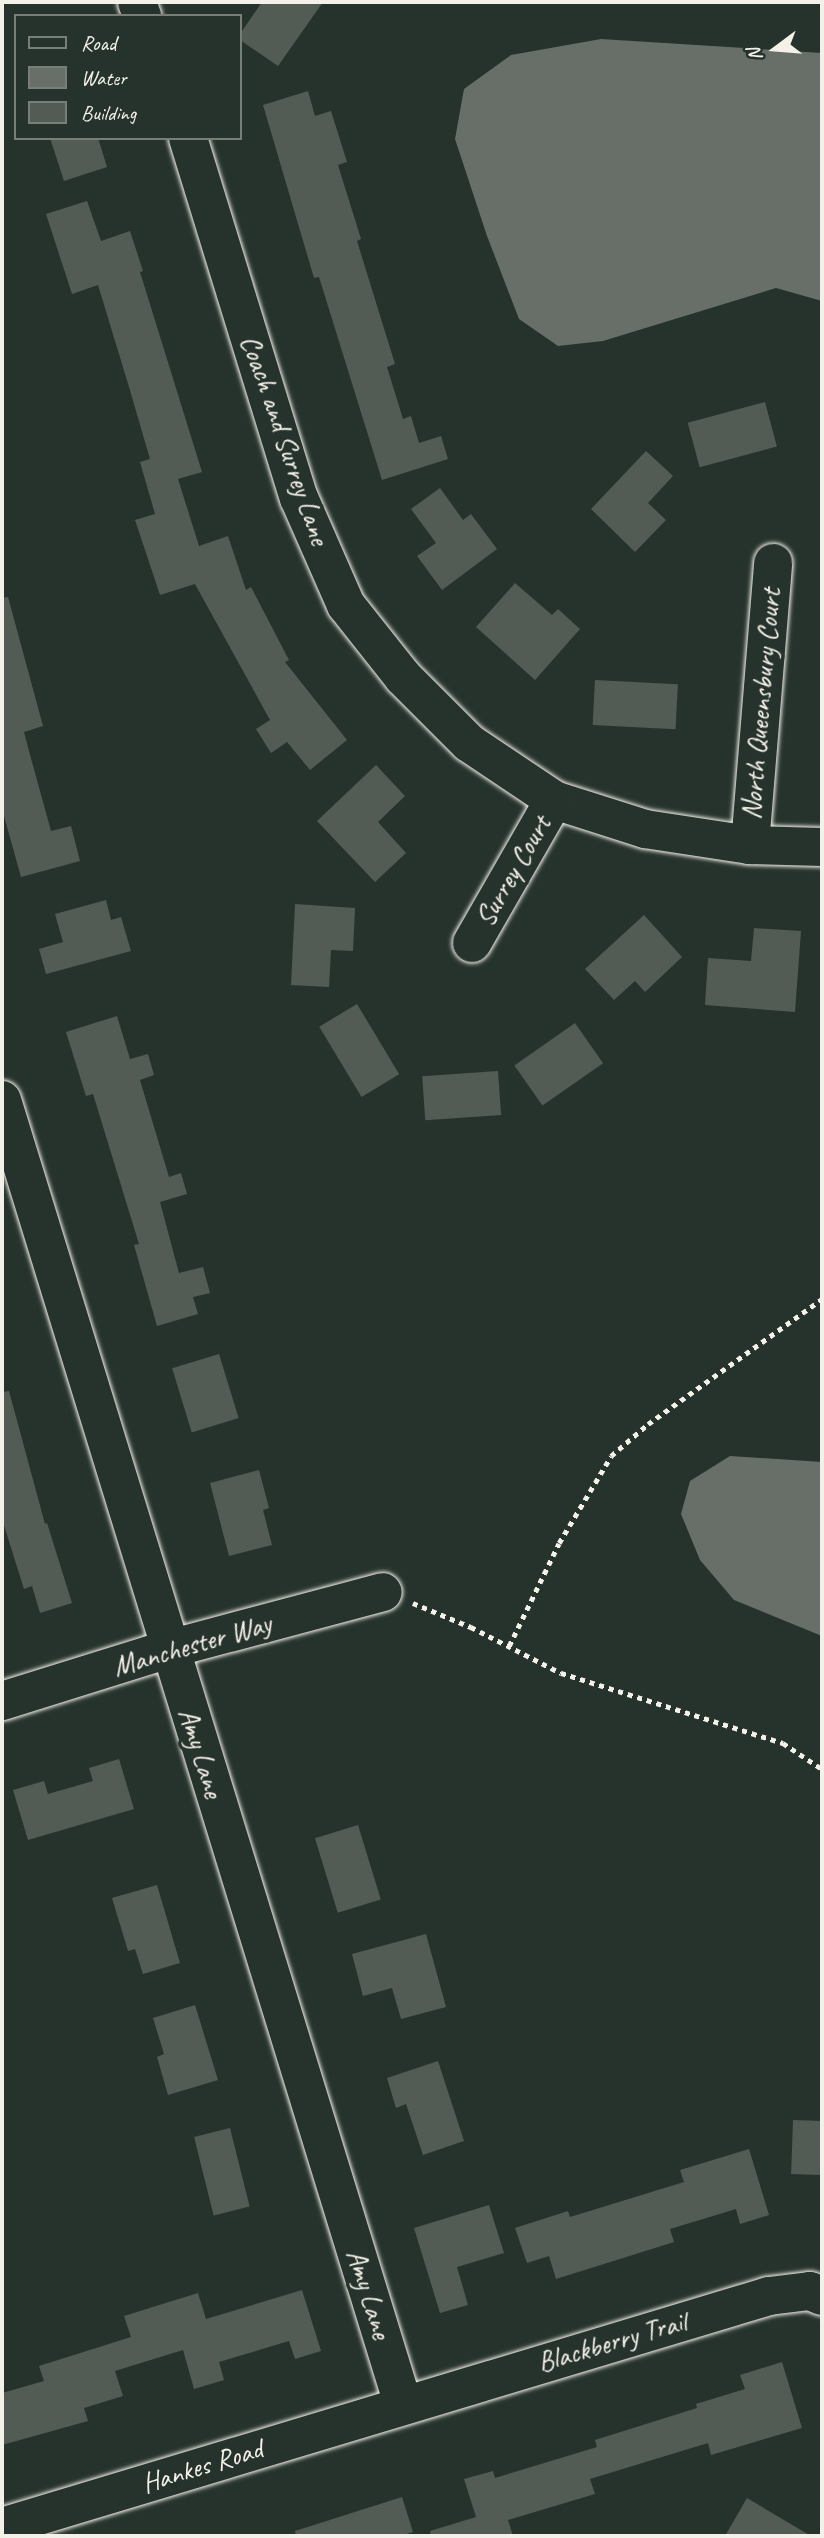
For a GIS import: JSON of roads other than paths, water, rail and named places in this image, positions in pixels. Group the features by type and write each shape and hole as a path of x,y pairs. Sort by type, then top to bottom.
{"street":[{"name":"Coach and Surrey Lane","path":"189,140 299,498 346,605 404,677 469,743 554,800 645,830 750,845 822,847"},
{"name":"North Queensbury Court","path":"750,845 773,563"},
{"name":"Surrey Court","path":"472,943 554,800"},
{"name":"Amy Lane","path":"2,1100 403,2404"},
{"name":"Manchester Way","path":"2,1701 169,1649 383,1592"},
{"name":"Blackberry Trail","path":"403,2404 769,2296 810,2291 822,2296"},
{"name":"Hankes Road","path":"2,2527 403,2404"}],"water":[{"path":"601,39 822,53 822,301 776,288 603,341 558,346 519,319 487,236 455,139 464,89 511,55"},
{"path":"730,1456 822,1462 822,1636 734,1600 700,1560 681,1514 690,1481"}]}
